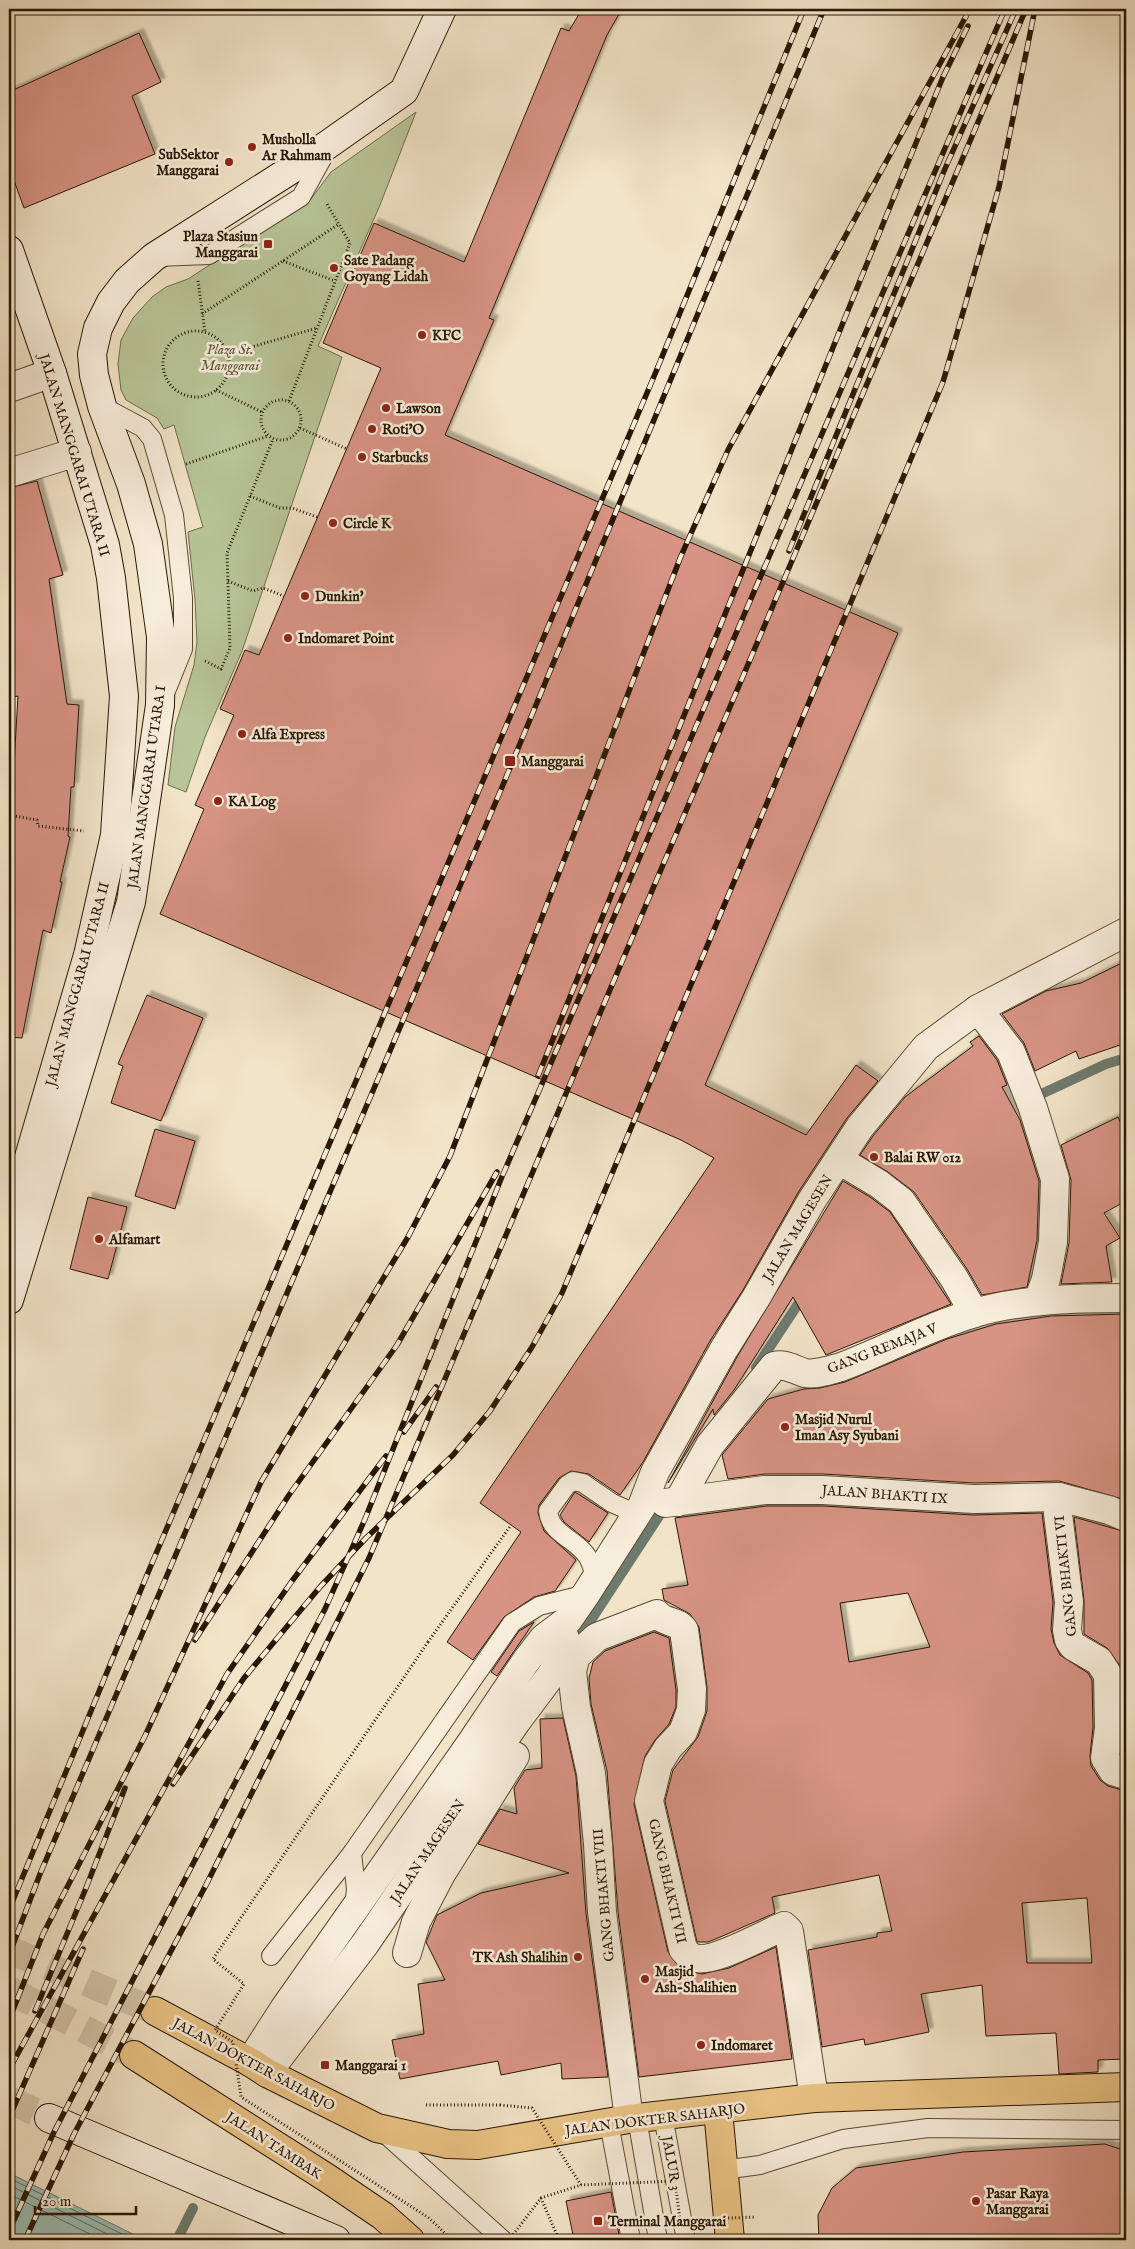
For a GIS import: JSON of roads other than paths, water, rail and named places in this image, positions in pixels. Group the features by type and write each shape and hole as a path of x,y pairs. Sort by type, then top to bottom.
{"main road":[{"name":"JALAN DOKTER SAHARJO","path":"155,2011 377,2128 440,2143 478,2145 625,2120 814,2098 1126,2087"},
{"name":"JALAN TAMBAK","path":"134,2055 327,2178 383,2216 410,2240"},
{"path":"718,2110 730,2240"}],"street":[{"name":"JALAN MANGGARAI UTARA I","path":"9,1300 131,902 160,705 161,637 148,544 131,484 102,406 94,375 92,354 98,328 111,302 126,281 154,257 331,143 404,91 442,9"},
{"name":"JALAN MANGGARAI UTARA II","path":"9,250 52,373 105,544 111,578 124,696 115,834 88,955 10,1214"},
{"path":"9,388 52,373"},
{"path":"9,473 77,452"},
{"name":"JALAN MAGESEN","path":"259,2067 284,2009 471,1743 526,1661 544,1638 568,1620 590,1587 657,1506 655,1472 724,1349 756,1298 812,1200 860,1127 926,1047 978,1009 1126,932"},
{"path":"978,1009 1010,1052 1029,1097 1055,1179 1053,1242 1046,1279 1038,1301"},
{"path":"839,1160 879,1184 901,1201 954,1278 974,1313"},
{"name":"GANG REMAJA V","path":"657,1506 710,1445 774,1366 781,1364 807,1373 834,1369 974,1313 1038,1301 1126,1298"},
{"name":"JALAN BHAKTI IX","path":"657,1506 791,1489 974,1499 1059,1497 1110,1510 1126,1517"},
{"name":"GANG BHAKTI VI","path":"1059,1497 1058,1514 1069,1602 1067,1630 1069,1640 1073,1646 1099,1661 1108,1675 1109,1728 1105,1758 1113,1770 1126,1775"},
{"name":"GANG BHAKTI VII","path":"572,1671 576,1656 597,1637 657,1614 663,1619 679,1624 684,1630 692,1689 691,1710 683,1732 668,1748 658,1764 650,1801 682,1944 690,1957 697,1959 713,1957 784,1926 789,1931 814,2098"},
{"name":"JALAN MAGESEN","path":"259,2067 365,1944 412,1871 516,1722 552,1674 562,1652 568,1620"},
{"path":"407,1953 416,1922 441,1874 495,1786 572,1671"},
{"name":"GANG BHAKTI VIII","path":"572,1671 576,1707 591,1773 602,1912 625,2120"},
{"path":"49,2118 336,2240"}],"lane":[{"path":"154,257 209,255 302,197 331,143"},
{"path":"102,406 143,428 152,439 174,515 184,598 183,649 160,705"},
{"path":"271,1956 352,1853 512,1623 539,1606 590,1587 592,1565 584,1551 554,1527 549,1519 548,1511 566,1485 573,1481 583,1482 612,1503 657,1506"},
{"path":"352,1853 356,1889 354,1910"},
{"name":"JALUR 3","path":"663,2116 686,2240"},
{"path":"625,2120 631,2240"},
{"path":"625,2120 658,2240"},
{"path":"377,2128 503,2240"},
{"path":"723,2170 760,2165 843,2139 928,2128 1126,2130"}],"water":[{"path":"9,2173 145,2240 9,2240"}],"waterway":[{"path":"1037,1096 1106,1064 1126,1058"},
{"path":"756,1368 804,1295"},
{"path":"578,1640 667,1504"},
{"path":"177,2240 193,2208"}],"tunnel":[{"path":"9,1950 155,2011"},
{"path":"9,1990 134,2055"},
{"path":"9,2100 49,2118"}],"railway":[{"path":"9,1910 147,1575 655,374 804,9"},
{"path":"9,1955 40,1874 500,792 824,9"},
{"path":"9,2020 43,1934 145,1736 261,1482 408,1237 450,1156 681,556 728,450 970,9"},
{"path":"9,2231 54,2132 325,1609 365,1519 501,1179 1005,9"},
{"path":"789,551 944,171 1016,9"},
{"path":"25,2240 74,2134 206,1885 369,1558 1026,9"},
{"path":"173,1784 244,1678 320,1587 366,1538 453,1455 490,1411 532,1347 562,1293 943,382 999,187 1035,9"},
{"path":"538,1076 900,182 943,77 968,26"},
{"path":"195,1640 289,1495 397,1345 497,1172"},
{"path":"404,1432 436,1387"},
{"path":"11,2066 227,1674 292,1581 386,1456"},
{"path":"35,2011 125,1788"},
{"path":"9,2118 83,1949"}],"place":[{"name":"Musholla Ar Rahmam","path":"252,147"},
{"name":"SubSektor Manggarai","path":"229,162"},
{"name":"Plaza Stasiun Manggarai","path":"268,244"},
{"name":"Sate Padang Goyang Lidah","path":"334,268"},
{"name":"KFC","path":"422,335"},
{"name":"Lawson","path":"386,408"},
{"name":"Roti'O","path":"372,429"},
{"name":"Starbucks","path":"362,457"},
{"name":"Circle K","path":"333,523"},
{"name":"Dunkin'","path":"305,596"},
{"name":"Indomaret Point","path":"288,638"},
{"name":"Alfa Express","path":"242,734"},
{"name":"Manggarai","path":"510,761"},
{"name":"KA Log","path":"218,801"},
{"name":"Balai RW 012","path":"874,1157"},
{"name":"Alfamart","path":"99,1239"},
{"name":"Masjid Nurul Iman Asy Syubani","path":"785,1427"},
{"name":"TK Ash Shalihin","path":"578,1957"},
{"name":"Masjid Ash-Shalihien","path":"645,1979"},
{"name":"Indomaret","path":"701,2045"},
{"name":"Manggarai 1","path":"325,2065"},
{"name":"Pasar Raya Manggarai","path":"976,2201"},
{"name":"Terminal Manggarai","path":"598,2221"}],"park label":[{"name":"Plaza St. Manggarai","path":"230,358"}]}
